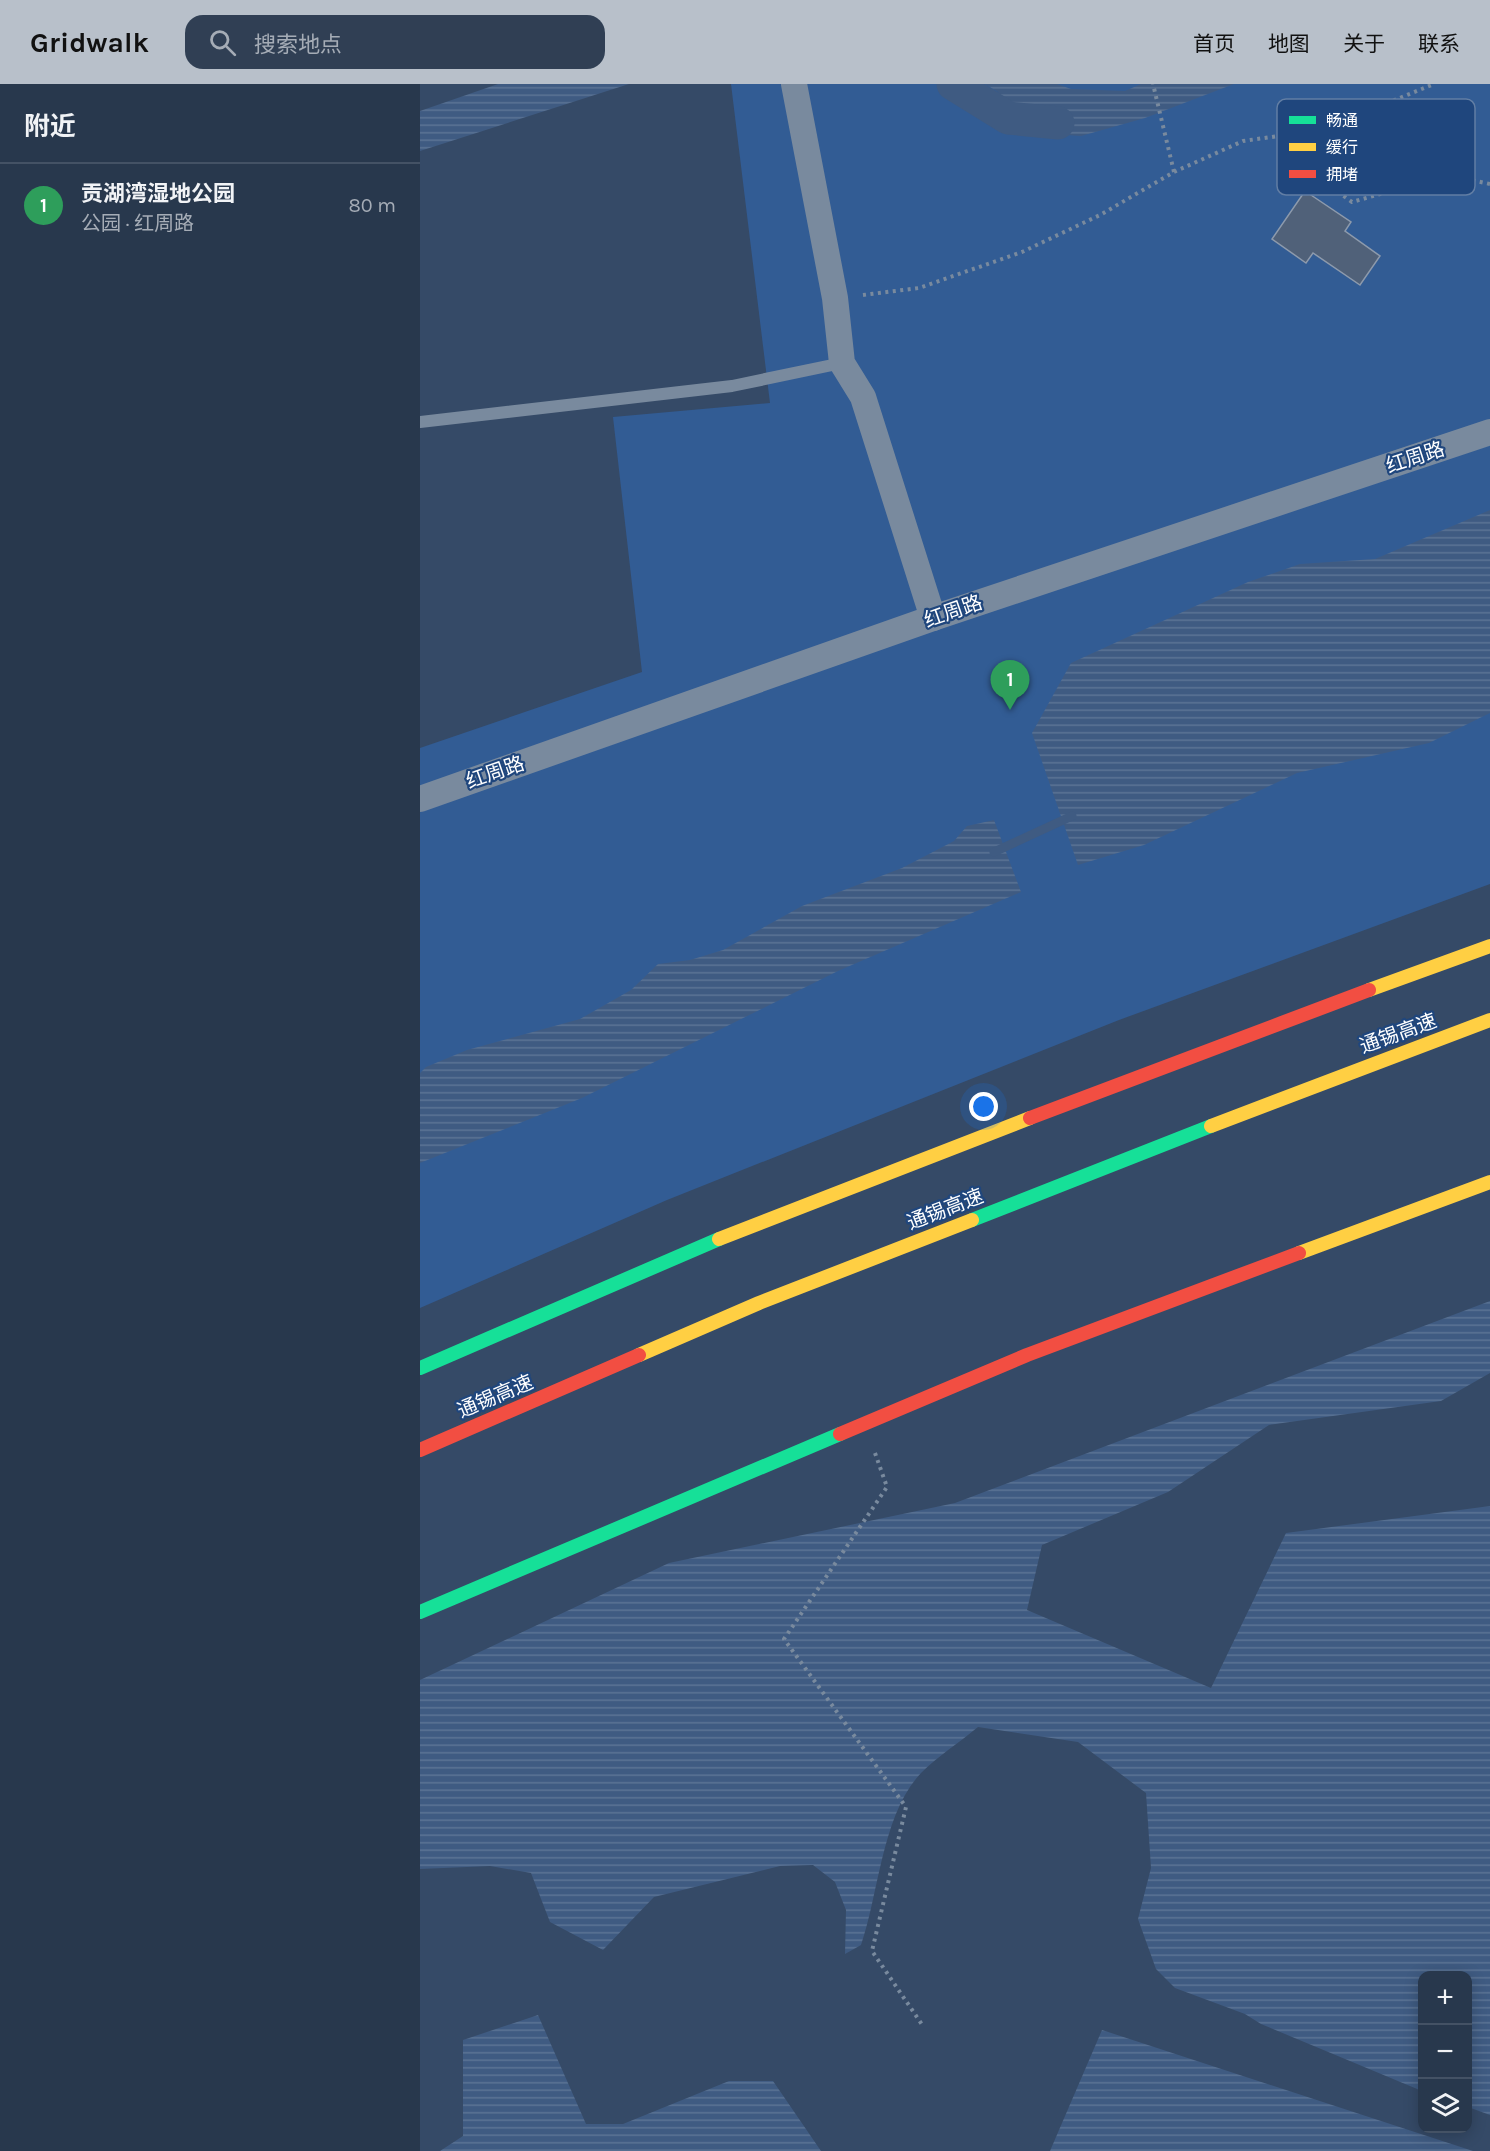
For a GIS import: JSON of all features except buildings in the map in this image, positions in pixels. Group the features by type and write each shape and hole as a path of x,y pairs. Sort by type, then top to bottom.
{"main road":[{"path":"420,1368 733,1233 1249,1034 1490,946"},
{"name":"通锡高速","path":"420,1450 759,1303 1416,1046 1490,1020"},
{"path":"420,1612 1027,1355 1490,1182"}],"street":[{"path":"794,84 836,298 842,363 863,397 933,618"},
{"name":"红周路","path":"420,799 933,618 1490,432"}],"lane":[{"path":"420,422 732,386 842,363"}],"path":[{"path":"1153,84 1174,172"},
{"path":"1397,99 1434,84"},
{"path":"836,298 920,288 1022,252 1100,215 1174,172 1243,141 1277,136"},
{"path":"1475,181 1490,184"},
{"path":"1342,195 1352,202 1377,195"},
{"path":"887,1487 784,1639 906,1807 872,1951 923,2026"}],"shaded area":[{"path":"498,84 629,84 420,151 420,111"},
{"path":"731,84 1490,84 1490,884 1119,1020 667,1200 420,1308 420,748 642,672 613,417 770,403"},
{"path":"985,84 1057,84 1071,89 1125,91 1141,84 1234,84 1145,118 1081,136 1021,132 998,92"},
{"path":"1490,510 1490,713 1429,743 1297,773 1144,845 1078,865 1032,733 1071,663 1248,582 1300,564 1375,559"},
{"path":"994,820 1021,892 838,971 582,1098 420,1163 420,1073 426,1067 467,1050 580,1019 631,990 658,964 690,960 723,950 802,906 902,868 954,841 967,826"},
{"path":"1490,1301 1490,1373 1441,1401 1269,1425 1168,1492 1042,1545 1027,1610 1211,1688 1286,1533 1490,1506 1490,2115 1472,2108 1472,1971 1418,1971 1418,2089 1261,2024 1245,2014 1175,1988 1156,1969 1138,1919 1151,1868 1146,1793 1078,1742 978,1727 921,1773 908,1790 890,1832 861,1945 845,1954 846,1910 835,1882 813,1865 780,1866 654,1897 603,1950 550,1922 531,1873 490,1866 420,1869 420,1680 669,1563 955,1503"},
{"path":"538,2015 586,2124 623,2124 729,2081 773,2081 821,2151 440,2151 463,2136 463,2040"},
{"path":"1102,2030 1473,2151 1050,2151"}],"waterway":[{"path":"953,84 1008,118 1058,123"},
{"path":"994,852 1072,816"}],"traffic: fast":[{"path":"972,1220 1211,1126"},
{"path":"420,1368 719,1239"},
{"path":"420,1612 840,1434"}],"traffic: slow":[{"path":"1369,990 1490,946"},
{"path":"1211,1126 1490,1020"},
{"path":"719,1239 1030,1118"},
{"path":"1299,1253 1490,1182"},
{"path":"639,1355 759,1303 972,1220"}],"traffic: jam":[{"path":"1030,1118 1369,990"},
{"path":"840,1434 1027,1355 1299,1253"},
{"path":"420,1450 639,1355"}],"place":[{"name":"贡湖湾湿地公园","path":"1010,710"}]}
